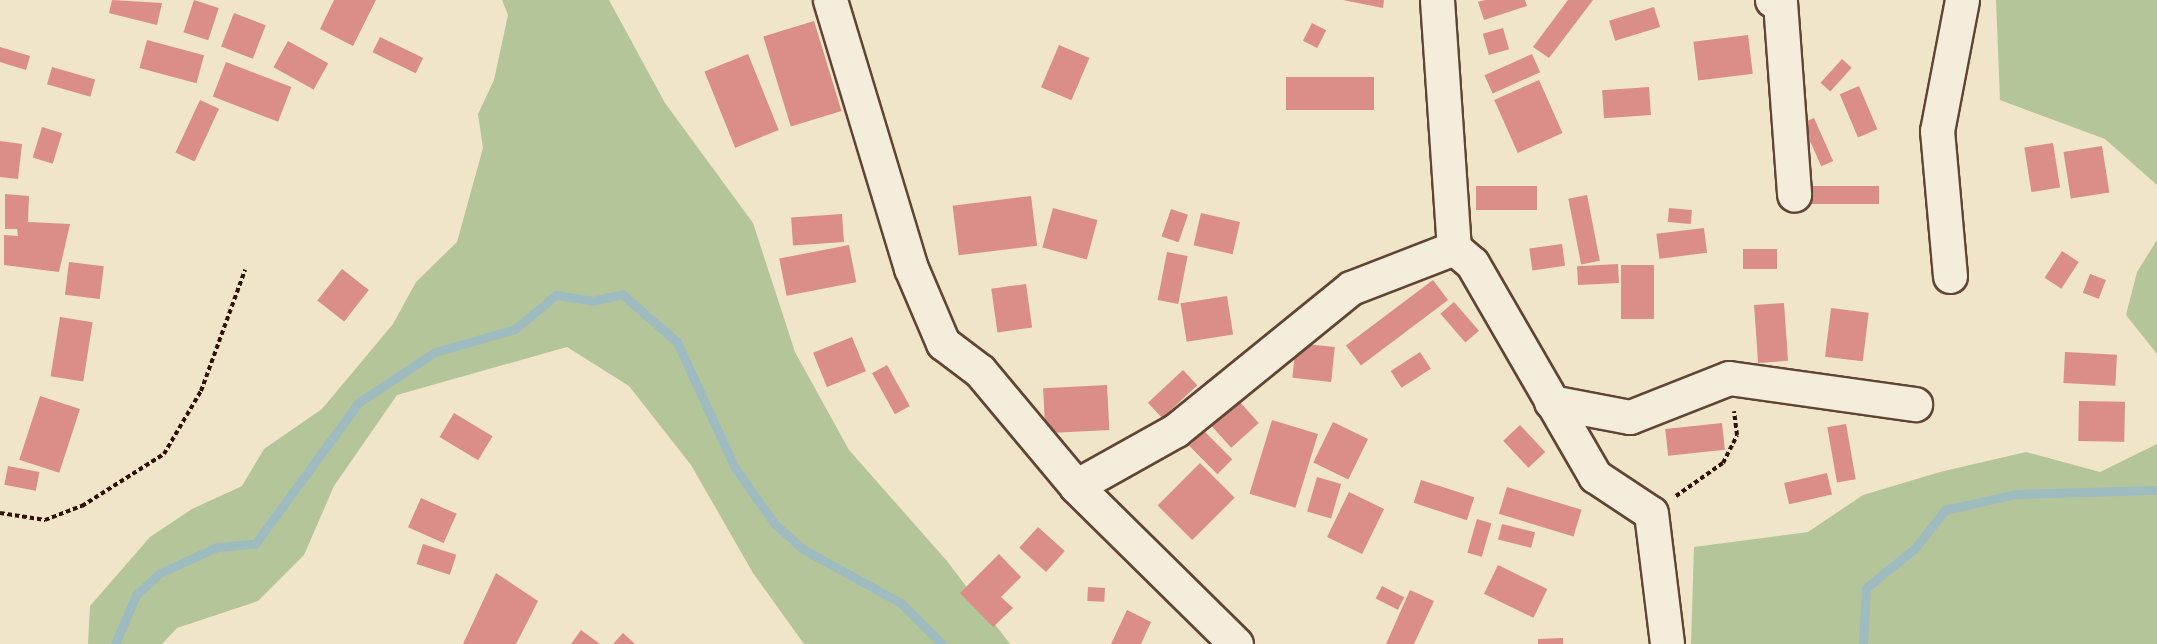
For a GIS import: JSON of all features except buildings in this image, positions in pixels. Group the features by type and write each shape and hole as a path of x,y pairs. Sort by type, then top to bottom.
{"street":[{"path":"830,0 912,268 943,343 980,371 1076,486 1236,644"},
{"path":"1437,0 1454,248 1472,263 1595,476 1651,513 1667,644"},
{"path":"1772,0 1780,2 1794,194"},
{"path":"1950,276 1937,131 1962,0"},
{"path":"1076,486 1176,430 1352,288 1454,248"},
{"path":"1551,402 1630,417 1729,378 1915,404"}],"path":[{"path":"0,513 45,520 82,506 164,454 201,391 244,270"},
{"path":"1651,513 1723,463 1737,435 1729,378"}],"green space":[{"path":"502,0 609,0 665,103 753,223 795,352 849,450 947,561 1010,644 804,644 753,573 691,465 629,386 567,347 397,395 334,486 304,555 258,601 177,628 162,644 88,644 90,606 150,537 192,509 242,486 264,449 322,409 393,324 416,282 457,242 483,148 478,114 494,80 508,15"},
{"path":"1996,0 2157,0 2157,185 2105,139 2000,100"},
{"path":"2157,240 2157,354 2126,315 2137,272"},
{"path":"2157,444 2157,644 1691,644 1694,547 1808,532 1863,495 1940,472 2026,452 2100,472"}],"waterway":[{"path":"115,644 136,595 160,573 217,547 255,544 359,402 435,352 515,329 556,295 592,301 622,294 677,342 735,468 775,524 803,549 901,603 942,644"},
{"path":"1863,644 1866,588 1915,548 1945,510 2016,494 2157,490"}]}
